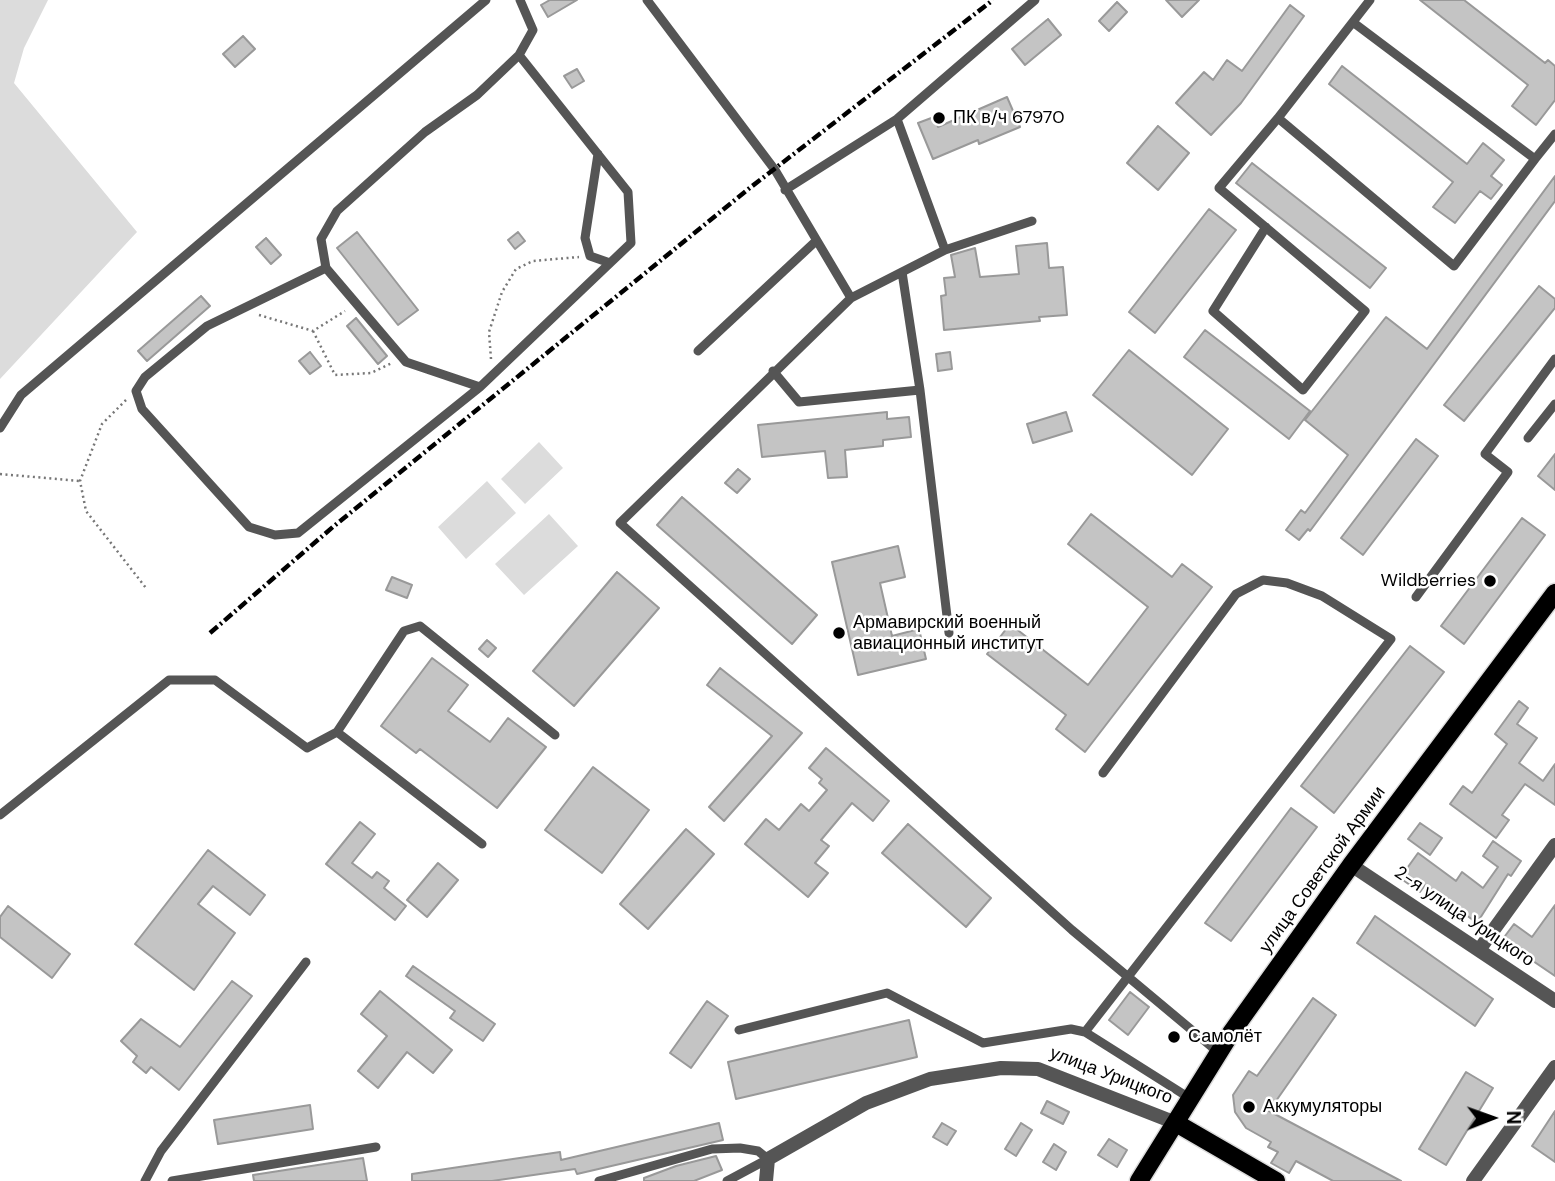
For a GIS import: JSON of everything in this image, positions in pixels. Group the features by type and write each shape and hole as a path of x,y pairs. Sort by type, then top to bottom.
{"main road":[{"name":"улица Советской Армии","path":"1139,1181 1218,1052 1351,865 1555,593"},
{"name":"улица Урицкого","path":"1176,1123 1276,1181"}],"street":[{"path":"1479,950 1555,845"},
{"name":"2-я улица Урицкого","path":"1351,865 1555,1001"},
{"path":"1473,1181 1555,1067"},
{"name":"улица Урицкого","path":"768,1159 866,1103 930,1079 1001,1068 1038,1069 1176,1123"},
{"path":"766,1181 768,1159"}],"lane":[{"path":"0,428 21,395 486,0"},
{"path":"480,387 407,362 326,268 321,239 337,211 425,132 477,95 519,55 533,30 520,0"},
{"path":"647,0 775,170 851,298"},
{"path":"785,190 897,119 1035,0"},
{"path":"1266,228 1213,311 1303,390 1364,311 1219,188 1278,118 1370,0"},
{"path":"1354,23 1535,159"},
{"path":"326,268 207,326 145,377 136,391 142,409 249,527 275,535 298,533 480,387 631,243 628,192 519,55"},
{"path":"1278,118 1454,266 1555,134"},
{"path":"897,119 945,250"},
{"path":"598,154 585,238 590,256 610,263"},
{"path":"1032,221 945,250 851,298 620,523 1072,930 1218,1052"},
{"path":"698,351 816,241"},
{"path":"902,272 920,390 949,633"},
{"path":"1416,597 1508,472 1485,454 1555,359"},
{"path":"773,372 799,402 920,390"},
{"path":"1528,438 1555,404"},
{"path":"1085,1032 1130,978 1391,639 1322,596 1287,583 1263,580 1236,594 1103,774"},
{"path":"0,815 169,680 215,680 307,748 337,732 404,631 421,626 555,735"},
{"path":"337,732 482,844"},
{"path":"145,1181 161,1151 306,962"},
{"path":"738,1031 887,993 983,1043 1071,1029 1085,1032 1191,1099"},
{"path":"173,1181 376,1147"},
{"path":"599,1181 712,1149 740,1148 758,1151 768,1159 727,1181"}],"path":[{"path":"491,376 489,332 502,292 516,269 533,261 590,256"},
{"path":"313,331 357,304"},
{"path":"240,310 313,331 335,375 371,373 403,358"},
{"path":"136,391 102,424 80,481 86,511 146,588"},
{"path":"0,474 80,481"}],"shaded area":[{"path":"0,0 48,0 24,48 14,83 137,232 0,379"},
{"path":"539,442 563,468 525,504 501,479"},
{"path":"487,481 516,513 466,559 438,527"},
{"path":"549,514 578,546 524,595 495,564"}],"building":[{"path":"550,0 577,0 548,17 541,5"},
{"path":"1166,0 1199,0 1182,17"},
{"path":"1420,0 1464,0 1545,63 1548,60 1555,66 1555,100 1536,125 1512,106 1528,85"},
{"path":"1117,2 1127,12 1109,31 1099,21"},
{"path":"1290,5 1304,16 1241,103 1211,135 1176,103 1204,72 1213,80 1227,60 1242,71"},
{"path":"1048,19 1061,35 1025,65 1012,49"},
{"path":"243,36 255,49 235,67 223,54"},
{"path":"1342,66 1467,164 1483,143 1504,160 1491,176 1502,185 1491,199 1480,191 1455,223 1433,207 1453,182 1329,84"},
{"path":"577,69 584,81 572,88 564,76"},
{"path":"1007,97 1020,127 979,144 978,140 933,159 918,123 934,117 938,127"},
{"path":"1158,126 1189,153 1158,190 1127,163"},
{"path":"1252,163 1386,268 1370,288 1236,183"},
{"path":"1555,176 1555,201 1310,531 1308,529 1299,540 1286,530 1301,510 1305,513 1348,455 1305,420 1386,317 1427,349"},
{"path":"1209,209 1236,230 1155,333 1129,312"},
{"path":"357,232 418,310 398,325 337,248"},
{"path":"518,232 525,241 515,249 508,240"},
{"path":"266,238 281,255 271,264 256,247"},
{"path":"1047,243 1049,268 1063,267 1067,315 1039,317 1040,321 944,330 941,296 946,295 944,278 955,277 951,255 975,248 980,277 1019,274 1016,246"},
{"path":"1539,286 1555,299 1555,308 1464,421 1444,405"},
{"path":"201,296 210,306 147,361 138,351"},
{"path":"356,318 387,356 378,364 347,326"},
{"path":"1205,330 1310,411 1289,439 1184,357"},
{"path":"1129,350 1228,429 1192,475 1093,395"},
{"path":"310,352 321,366 310,374 299,361"},
{"path":"950,352 952,369 938,371 936,354"},
{"path":"887,412 887,419 909,417 911,437 883,440 883,446 845,450 847,477 828,478 825,451 762,457 758,425"},
{"path":"1066,412 1072,431 1033,443 1027,424"},
{"path":"1416,439 1438,456 1363,555 1341,538"},
{"path":"1555,454 1555,490 1538,476"},
{"path":"738,469 750,479 737,493 725,483"},
{"path":"682,497 817,615 792,644 657,525"},
{"path":"1091,514 1172,577 1182,564 1212,587 1085,752 1056,729 1066,715 987,654 1010,624 1088,685 1148,607 1068,544"},
{"path":"1522,518 1545,535 1464,644 1441,626"},
{"path":"898,546 905,577 880,583 892,636 919,629 926,659 858,675 832,562"},
{"path":"617,572 659,608 574,706 533,671"},
{"path":"392,577 412,585 407,598 386,590"},
{"path":"487,640 496,648 488,657 479,649"},
{"path":"1410,646 1444,672 1334,813 1301,786"},
{"path":"432,658 468,685 448,711 490,742 508,718 546,747 497,808 420,749 416,753 381,726"},
{"path":"720,668 802,733 724,821 709,807 772,736 707,685"},
{"path":"1519,701 1528,708 1517,724 1537,738 1519,763 1543,781 1555,764 1555,805 1525,784 1502,815 1509,820 1496,838 1450,804 1463,786 1472,793 1507,744 1495,734"},
{"path":"826,748 889,801 873,821 852,803 821,840 829,846 815,863 828,873 808,897 745,844 766,819 779,830 801,804 809,811 827,790 819,783 822,779 809,768"},
{"path":"593,767 649,810 602,873 545,830"},
{"path":"1291,808 1317,827 1231,941 1205,923"},
{"path":"360,822 375,834 352,863 372,878 377,872 389,881 384,888 406,906 395,920 326,864"},
{"path":"1420,823 1442,838 1430,855 1408,839"},
{"path":"908,824 991,898 966,927 882,853"},
{"path":"686,829 714,854 648,929 620,904"},
{"path":"1493,841 1521,861 1511,876 1508,874 1477,923 1425,885 1420,892 1400,878 1418,853 1456,881 1462,872 1483,888 1498,867 1483,856"},
{"path":"208,850 265,895 250,915 213,886 198,904 235,933 194,990 135,944"},
{"path":"438,863 458,880 427,917 407,900"},
{"path":"1555,905 1555,976 1502,940 1514,924 1532,937"},
{"path":"8,906 70,954 52,978 0,937 0,917"},
{"path":"1375,916 1493,999 1475,1026 1357,943"},
{"path":"413,966 495,1024 483,1041 450,1018 455,1011 406,976"},
{"path":"232,981 252,996 179,1090 151,1067 146,1073 133,1062 137,1056 121,1041 141,1019 180,1047"},
{"path":"380,991 452,1050 433,1073 407,1052 378,1088 358,1071 387,1036 361,1014"},
{"path":"1130,992 1149,1007 1128,1035 1109,1020"},
{"path":"1313,998 1336,1015 1269,1111 1401,1181 1333,1181 1296,1161 1289,1173 1271,1163 1278,1152 1268,1147 1271,1142 1246,1128 1235,1112 1233,1095 1249,1071 1257,1076"},
{"path":"707,1001 728,1016 691,1068 670,1053"},
{"path":"909,1020 917,1057 736,1099 728,1062"},
{"path":"1466,1072 1493,1088 1446,1165 1419,1149"},
{"path":"1047,1101 1069,1112 1063,1124 1041,1113"},
{"path":"310,1105 313,1129 218,1144 214,1120"},
{"path":"1555,1111 1555,1162 1532,1146"},
{"path":"719,1123 723,1140 577,1174 575,1169 492,1181 412,1181 412,1174 560,1152 561,1160"},
{"path":"942,1123 956,1131 947,1145 933,1137"},
{"path":"1021,1123 1032,1130 1016,1156 1005,1149"},
{"path":"1109,1139 1127,1150 1117,1167 1098,1155"},
{"path":"1054,1144 1066,1152 1056,1170 1043,1162"},
{"path":"716,1156 722,1170 694,1181 644,1181 644,1178 676,1166"},
{"path":"363,1158 367,1181 254,1181 253,1175"}],"railway":[{"path":"210,633 334,526 751,187 993,0"}],"place":[{"name":"ПК в/ч 67970","path":"939,118"},
{"name":"Wildberries","path":"1490,581"},
{"name":"Армавирский военный авиационный институт","path":"839,633"},
{"name":"Самолёт","path":"1174,1037"},
{"name":"Аккумуляторы","path":"1249,1107"}]}
